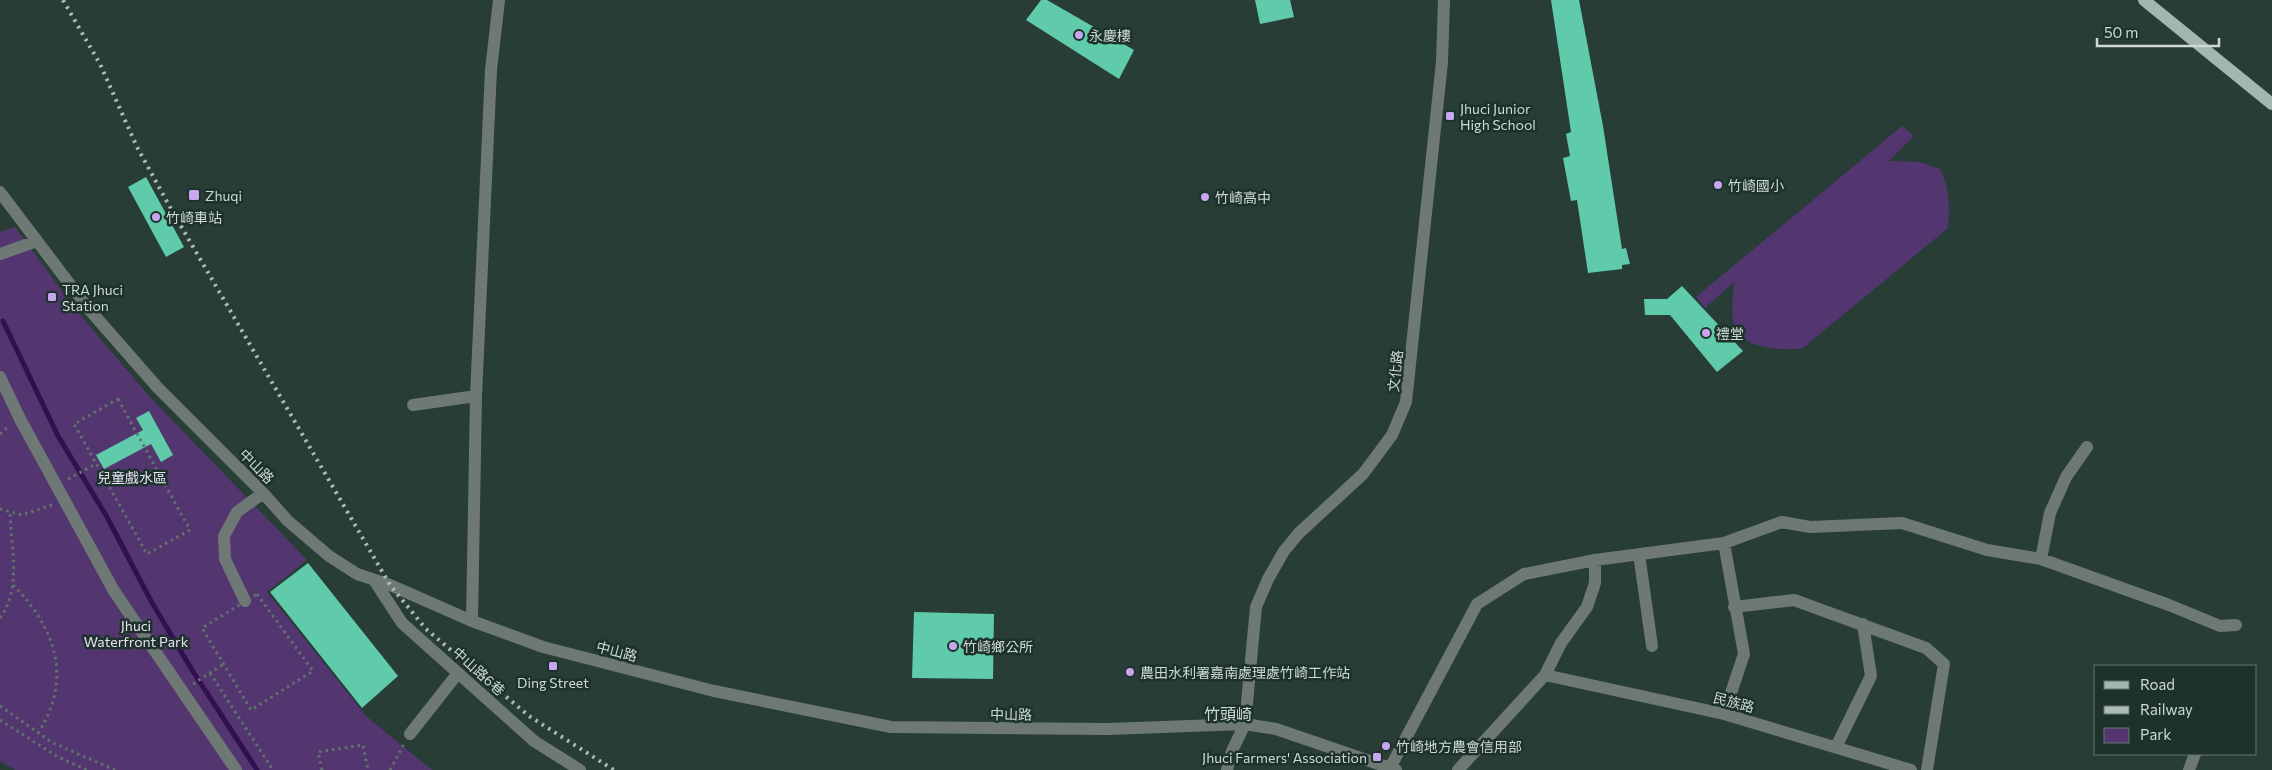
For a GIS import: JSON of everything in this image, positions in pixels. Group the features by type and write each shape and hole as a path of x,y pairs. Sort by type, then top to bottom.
{"main road":[{"path":"2144,0 2272,104"}],"street":[{"path":"472,621 476,396 491,70 499,0"},
{"name":"文化路","path":"1245,724 1256,607 1268,579 1284,552 1299,533 1363,474 1392,435 1406,402 1442,62 1444,0"},
{"name":"中山路","path":"0,192 87,307 158,388 262,493 288,522 329,556 357,574 472,621 543,647 696,687 891,727 1108,729 1245,724 1276,730 1393,769"},
{"path":"0,254 37,241"},
{"path":"0,377 114,591 236,770"},
{"path":"413,405 476,396"},
{"path":"2041,559 2050,513 2066,477 2087,447"},
{"path":"244,600 225,559 224,536 236,512 262,493"},
{"path":"1393,769 1477,604 1524,574 1595,560 1724,543 1782,522 1810,527 1902,523 1987,550 2041,559 2169,604 2220,626 2236,625"},
{"path":"1724,543 1734,607 1744,654 1724,714"},
{"path":"1639,554 1652,646"},
{"path":"1458,770 1545,675 1561,643 1587,607 1595,583 1595,560"},
{"name":"中山路6巷","path":"374,580 402,622 534,740 580,770"},
{"path":"1734,607 1794,600 1926,648 1944,664 1927,770"},
{"path":"1836,747 1871,676 1863,624"},
{"path":"410,734 458,673"},
{"name":"民族路","path":"1545,675 1724,714 1911,770"},
{"path":"1227,770 1232,751 1245,724"},
{"path":"2189,770 2195,755"}],"path":[{"path":"118,399 190,530 147,554 96,464 74,424 118,399"},
{"path":"72,477 96,464"},
{"path":"0,509 22,516 64,500"},
{"path":"0,618 9,600 13,585 14,567 10,513"},
{"path":"13,585 43,621 54,652 57,681 54,700 49,716 38,733"},
{"path":"257,594 313,671 251,710 222,665 202,628 244,600 257,594"},
{"path":"190,686 222,665"},
{"path":"210,673 273,770"},
{"path":"0,706 38,733 69,751 115,770"},
{"path":"0,720 58,757 87,770"},
{"path":"390,770 410,734"},
{"path":"322,770 318,752 363,745 368,770"}],"green space":[{"path":"1902,126 1914,136 1889,161 1920,162 1940,169 1946,184 1948,198 1948,228 1803,348 1764,347 1753,344 1738,333 1734,325 1732,304 1734,282 1705,308 1696,297"},
{"name":"Jhuci Waterfront Park","path":"15,227 76,310 149,396 307,560 267,592 366,716 432,770 15,770 0,761 0,232"}],"building":[{"name":"永慶樓","path":"1041,0 1047,0 1134,50 1119,79 1026,20"},
{"path":"1255,0 1290,0 1294,17 1260,24"},
{"path":"1551,0 1579,0 1603,126 1622,249 1626,248 1630,264 1622,265 1622,269 1588,273 1577,200 1571,201 1563,158 1570,156 1566,134 1571,132"},
{"name":"竹崎車站","path":"146,177 184,247 166,257 128,187"},
{"name":"禮堂","path":"1682,286 1743,351 1717,372 1670,315 1645,315 1644,299 1667,299"},
{"path":"149,411 173,455 161,462 151,444 104,469 96,455 143,430 136,418"},
{"path":"308,563 398,676 362,708 270,592"},
{"name":"竹崎鄉公所","path":"914,612 994,614 993,679 912,678"}],"waterway":[{"path":"3,321 58,436 107,517 151,601 192,670 257,770"}],"railway":[{"path":"63,0 100,64 137,147 171,209 390,585 426,629 529,716 614,770"}],"place":[{"name":"永慶樓","path":"1079,35"},
{"name":"Jhuci Junior High School","path":"1450,116"},
{"name":"竹崎國小","path":"1718,185"},
{"name":"Zhuqi","path":"194,195"},
{"name":"竹崎高中","path":"1205,197"},
{"name":"竹崎車站","path":"156,217"},
{"name":"TRA Jhuci Station","path":"52,297"},
{"name":"禮堂","path":"1706,333"},
{"name":"竹崎鄉公所","path":"953,646"},
{"name":"Ding Street","path":"553,666"},
{"name":"農田水利署嘉南處理處竹崎工作站","path":"1130,672"},
{"name":"竹崎地方農會信用部","path":"1386,746"},
{"name":"Jhuci Farmers' Association","path":"1377,757"}],"district":[{"name":"竹頭崎","path":"1228,713"}],"park label":[{"name":"兒童戲水區","path":"132,477"}]}
